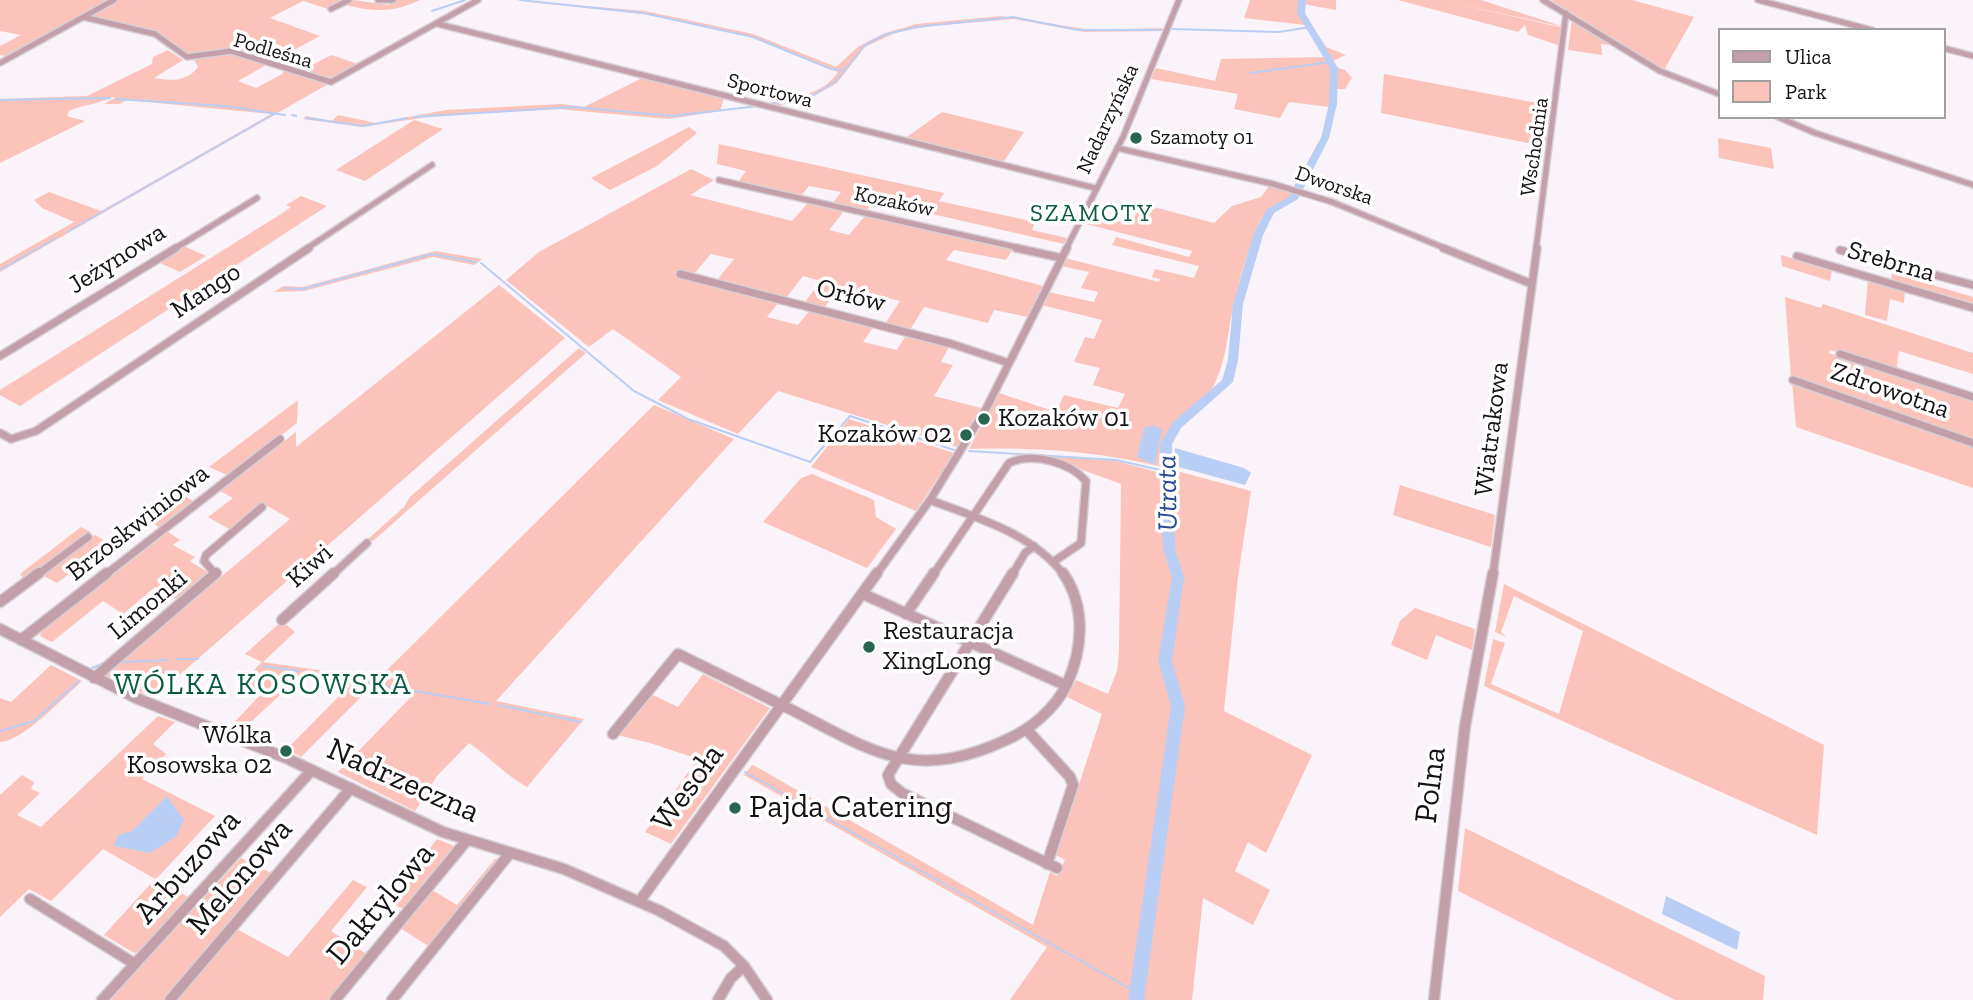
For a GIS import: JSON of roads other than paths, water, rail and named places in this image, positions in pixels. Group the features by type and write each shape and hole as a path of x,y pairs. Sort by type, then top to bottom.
{"street":[{"path":"0,63 114,0"},
{"path":"331,9 349,0"},
{"path":"378,0 393,0"},
{"path":"438,24 478,0"},
{"name":"Nadarzyńska","path":"970,438 1117,148 1179,0"},
{"path":"1542,0 1667,75 1717,93"},
{"path":"1758,0 1864,28"},
{"name":"Wschodnia","path":"1532,284 1566,13"},
{"name":"Podleśna","path":"83,17 155,34 187,57 231,51 317,80 338,80 438,24"},
{"name":"Sportowa","path":"438,24 1095,188"},
{"path":"1945,49 1973,56"},
{"path":"1783,119 1815,133 1973,185"},
{"name":"Dworska","path":"1117,148 1303,193 1393,225 1532,284"},
{"name":"Mango","path":"0,433 11,439 36,431 432,165"},
{"name":"Kozaków","path":"719,180 1062,258"},
{"name":"Jeżynowa","path":"0,356 257,198"},
{"path":"1840,250 1973,285"},
{"name":"Srebrna","path":"1797,256 1973,308"},
{"name":"Orłów","path":"680,274 952,344 1009,363"},
{"name":"Wiatrakowa","path":"1493,578 1532,284"},
{"path":"1840,354 1973,397"},
{"name":"Zdrowotna","path":"1793,380 1973,443"},
{"name":"Wesoła","path":"639,902 863,594 970,438"},
{"name":"Brzoskwiniowa","path":"21,640 280,439"},
{"path":"906,614 1009,463 1016,459 1041,460 1079,473 1086,481 1081,543 1054,562"},
{"path":"613,734 678,654 863,747 895,759 962,758 989,750 1027,730 1051,707 1065,685 1077,653 1080,623 1071,587 1054,562 1034,546 1008,530 930,500"},
{"name":"Limonki","path":"94,678 216,575 215,570 204,561 206,555 262,507"},
{"path":"0,602 88,537"},
{"name":"Kiwi","path":"282,620 367,543"},
{"path":"1027,730 1066,771 1073,785 1052,866 894,788 888,775 895,759 1026,552 1034,546"},
{"name":"Polna","path":"1434,1000 1463,738 1493,578"},
{"path":"863,594 1065,685"},
{"name":"Nadrzeczna","path":"0,629 136,698 312,770 467,840 564,869 639,902 714,939 744,965 767,1000"},
{"name":"Arbuzowa","path":"102,1000 312,770"},
{"name":"Melonowa","path":"170,1000 351,788"},
{"name":"Daktylowa","path":"335,1000 467,840"},
{"path":"392,1000 510,853"},
{"path":"30,899 135,964"},
{"path":"718,1000 731,978 744,965"}],"water":[{"path":"1153,425 1162,430 1155,465 1137,457 1144,428"},
{"path":"1175,448 1244,468 1251,473 1245,485 1175,466"},
{"path":"167,796 184,820 176,837 150,853 114,846 118,835 132,831"},
{"path":"1666,896 1740,932 1737,950 1662,914"}],"waterway":[{"path":"432,11 465,0"},
{"path":"520,0 643,13 753,37 831,69 842,70"},
{"name":"Utrata","path":"1136,1000 1178,706 1165,661 1178,577 1169,549 1166,444 1177,425 1227,382 1233,360 1238,304 1258,235 1270,211 1293,199 1325,138 1333,104 1334,68 1301,13 1302,0"},
{"path":"769,105 814,95 837,80 864,46 884,35 916,27 1013,17 1078,30 1161,30"},
{"path":"1172,29 1279,32 1311,27"},
{"path":"1251,73 1330,62"},
{"path":"0,100 110,98"},
{"path":"116,99 225,106 275,114"},
{"path":"414,117 574,107 672,116 758,106"},
{"path":"67,232 275,114"},
{"path":"275,114 285,115"},
{"path":"292,115 296,116"},
{"path":"306,118 363,126 407,118"},
{"path":"0,270 56,238"},
{"path":"285,288 303,289 432,254 476,262"},
{"path":"481,263 634,391 688,419 810,462 850,416 954,450"},
{"path":"969,451 1116,460 1165,471"},
{"path":"176,659 198,659"},
{"path":"122,662 167,660"},
{"path":"92,668 104,663"},
{"path":"263,666 299,671"},
{"path":"306,672 490,704"},
{"path":"0,731 34,721 79,681"},
{"path":"498,705 581,722"},
{"path":"745,772 1138,993"}],"place":[{"name":"Szamoty 01","path":"1136,138"},
{"name":"Kozaków 01","path":"984,419"},
{"name":"Kozaków 02","path":"966,435"},
{"name":"Restauracja XingLong","path":"869,647"},
{"name":"Wólka Kosowska 02","path":"286,751"},
{"name":"Pajda Catering","path":"735,808"}],"district":[{"name":"SZAMOTY","path":"1092,214"},
{"name":"WÓLKA KOSOWSKA","path":"263,685"}]}
